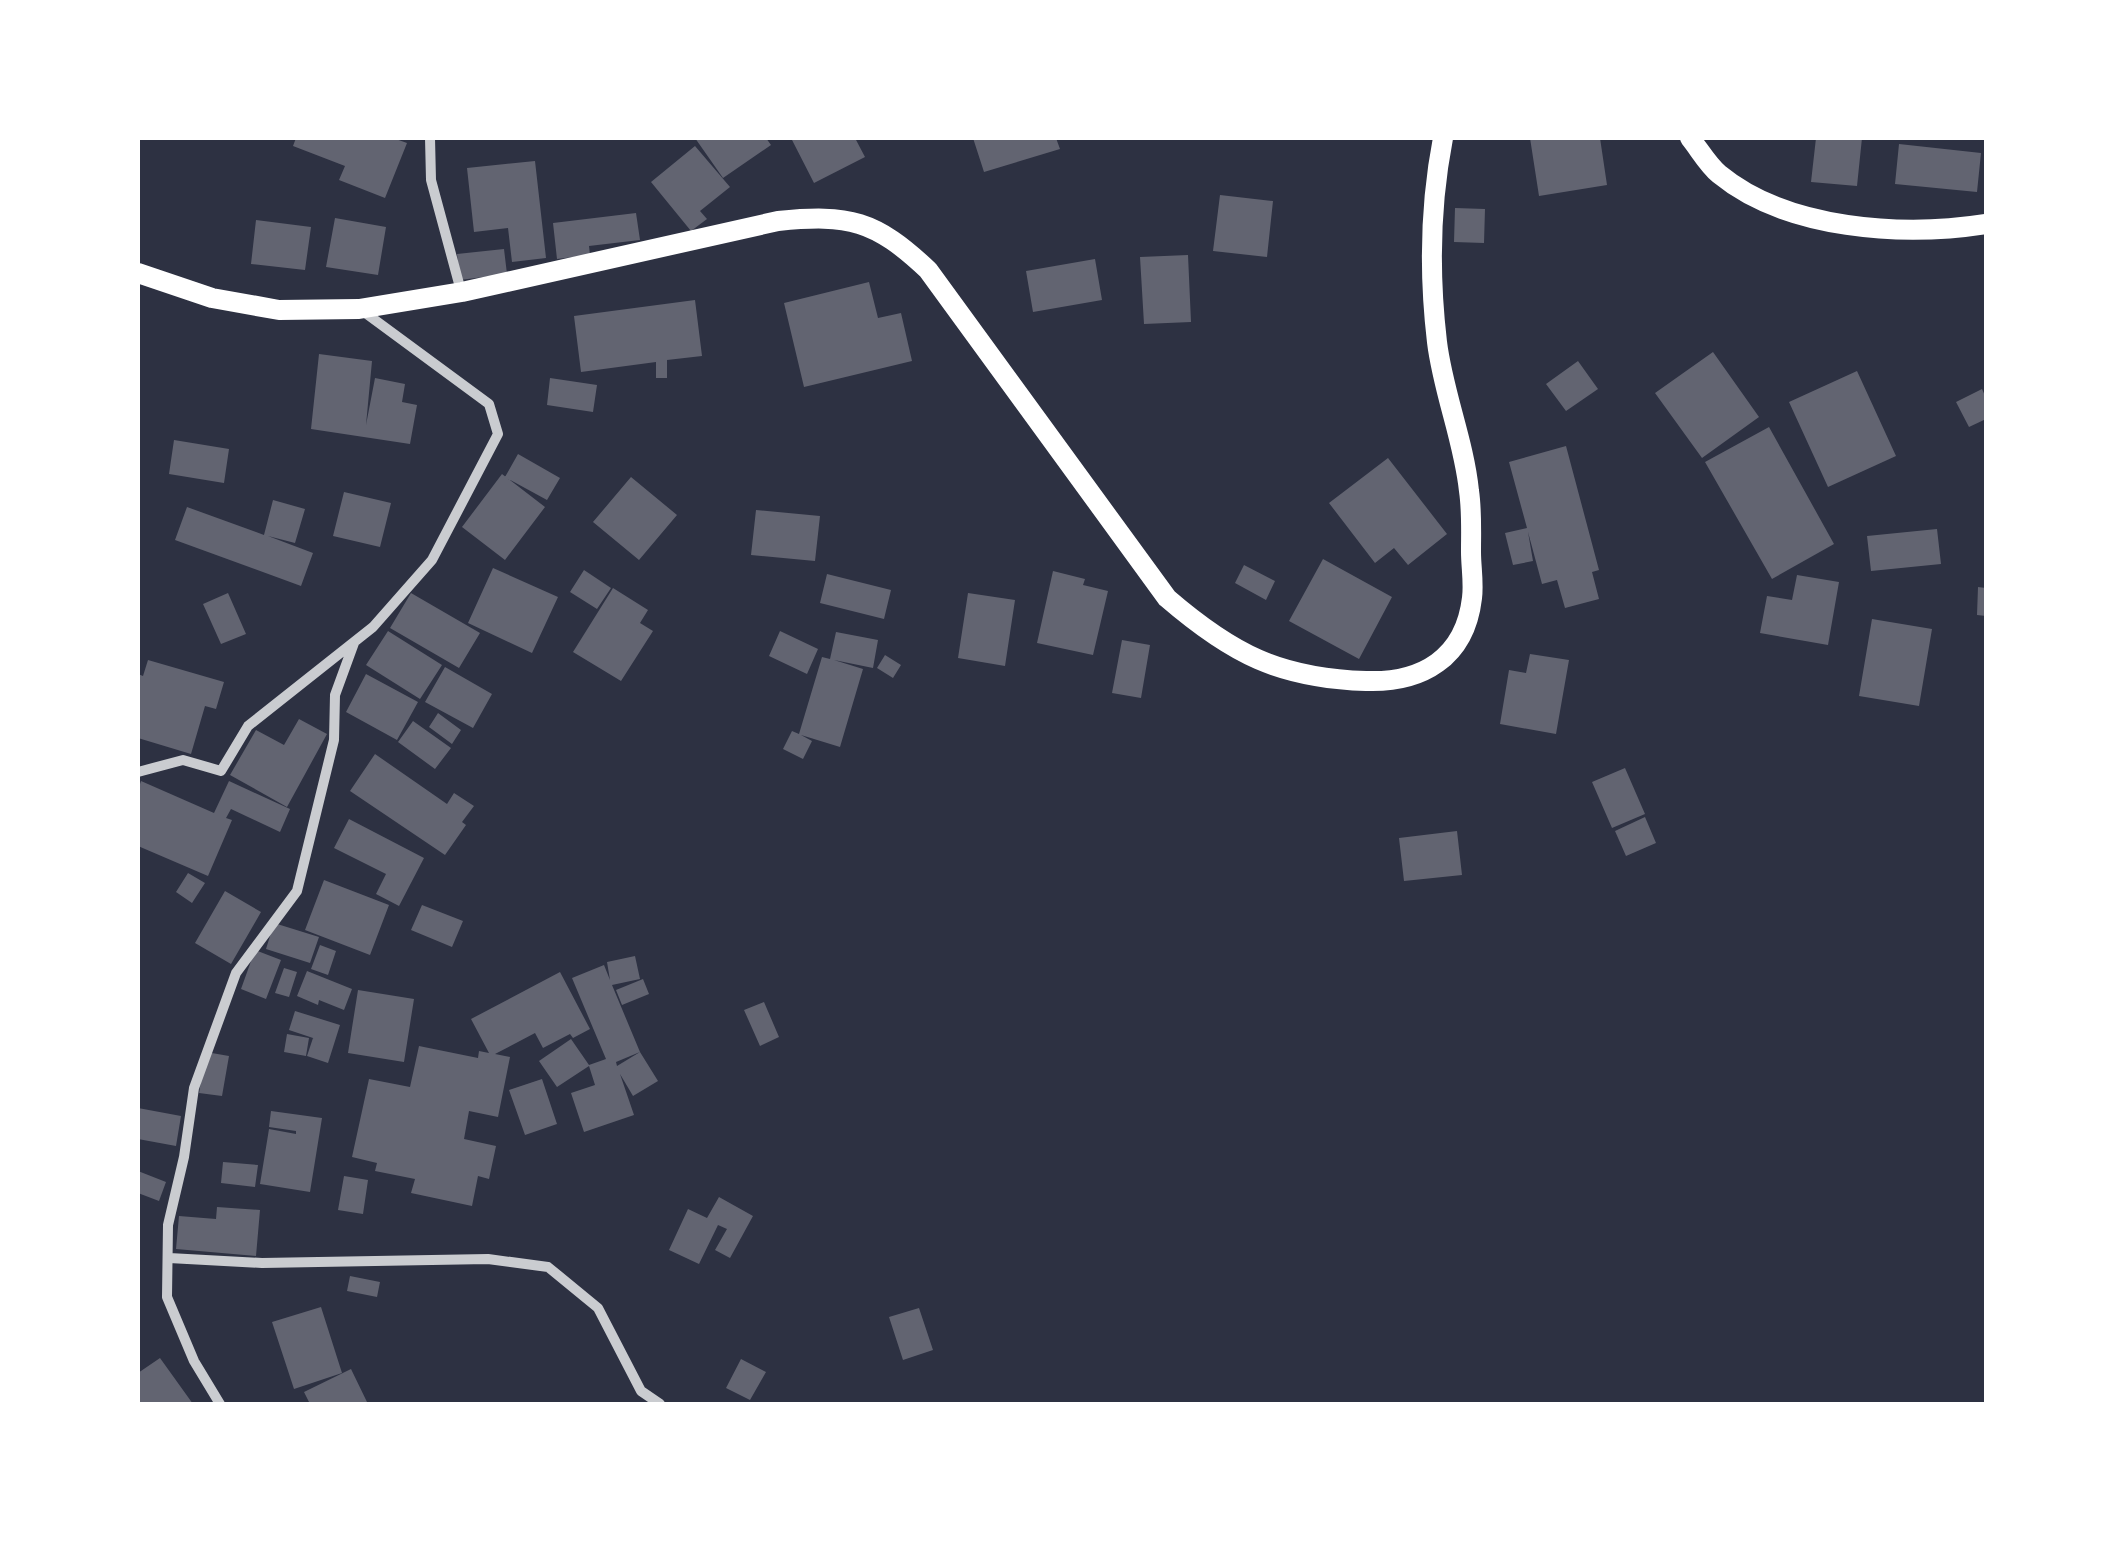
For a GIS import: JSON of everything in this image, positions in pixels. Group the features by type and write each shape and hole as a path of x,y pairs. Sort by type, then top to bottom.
{"main road":[{"path":"138,273 212,298 279,310 359,308 462,292 778,221 827,216 873,226 928,270 1167,598 1211,636 1265,664 1324,680 1393,682 1433,668 1462,635 1472,598 1470,490 1438,346 1432,280 1434,182 1443,138"},
{"path":"1690,138 1717,173 1760,199 1819,219 1941,232 1986,224"}],"street":[{"path":"430,138 430,180 462,292"},
{"path":"138,772 183,760 220,771 248,726 373,627 432,560 498,434 489,404 359,308"},
{"path":"220,1404 194,1361 167,1296 168,1225 194,1088 236,973 296,891 334,740 335,695 354,643"},
{"path":"169,1258 262,1263 488,1259 548,1268 598,1308 641,1391 660,1404"}],"building":[{"path":"296,138 393,138 407,143 385,198 339,180 345,166 293,146"},
{"path":"695,138 766,138 771,145 723,178"},
{"path":"791,138 855,138 865,157 814,183"},
{"path":"973,138 1056,138 1060,149 984,172"},
{"path":"1530,138 1600,138 1607,185 1539,196"},
{"path":"1816,138 1862,138 1857,186 1811,182"},
{"path":"1899,144 1981,153 1977,192 1895,184"},
{"path":"695,146 730,187 700,211 707,219 691,231 651,182"},
{"path":"535,161 546,258 512,262 508,228 474,232 467,168"},
{"path":"1220,195 1273,201 1267,257 1213,251"},
{"path":"1455,208 1485,209 1484,243 1454,242"},
{"path":"636,213 640,240 589,246 590,255 557,259 553,223"},
{"path":"335,218 386,227 378,275 326,267"},
{"path":"256,220 311,227 305,270 251,264"},
{"path":"504,249 507,274 460,280 457,254"},
{"path":"1188,255 1191,322 1144,324 1140,257"},
{"path":"1095,259 1102,300 1033,312 1026,271"},
{"path":"869,282 878,318 901,313 912,361 804,387 784,303"},
{"path":"695,300 702,356 667,360 667,378 656,378 656,362 581,372 574,316"},
{"path":"1713,352 1759,417 1702,458 1655,393"},
{"path":"319,354 372,361 366,425 375,378 405,384 402,402 417,405 410,444 311,429"},
{"path":"1578,361 1598,389 1566,411 1546,384"},
{"path":"1857,371 1896,456 1828,487 1789,402"},
{"path":"550,378 597,385 593,412 547,405"},
{"path":"1982,389 1986,419 1969,427 1956,402"},
{"path":"1769,427 1834,544 1772,579 1705,462"},
{"path":"174,440 229,449 224,483 169,474"},
{"path":"1566,446 1599,570 1592,572 1599,599 1565,608 1557,580 1542,584 1528,532 1533,561 1513,565 1505,533 1527,528 1509,462"},
{"path":"518,454 560,478 547,500 505,477"},
{"path":"1388,458 1447,534 1408,565 1394,548 1375,563 1329,503"},
{"path":"502,474 545,507 505,560 462,527"},
{"path":"631,477 677,515 639,560 593,522"},
{"path":"344,492 391,503 380,547 333,536"},
{"path":"273,500 305,509 295,543 268,536 313,553 301,586 175,540 187,507 264,535"},
{"path":"756,510 820,516 815,561 751,555"},
{"path":"1937,529 1941,564 1871,571 1867,536"},
{"path":"1323,559 1392,597 1359,659 1289,621"},
{"path":"1244,565 1275,581 1266,600 1235,583"},
{"path":"493,568 558,597 532,653 468,623"},
{"path":"584,570 611,588 597,609 570,592"},
{"path":"1053,571 1085,579 1083,585 1108,591 1093,655 1037,643"},
{"path":"827,574 891,590 884,619 820,603"},
{"path":"1797,575 1839,582 1828,645 1760,633 1767,596 1792,600"},
{"path":"1978,587 1986,588 1986,616 1977,615"},
{"path":"613,588 648,610 640,623 653,631 621,681 573,652"},
{"path":"228,593 246,634 221,644 203,604"},
{"path":"411,593 480,633 459,668 390,628"},
{"path":"968,593 1015,600 1005,666 958,658"},
{"path":"1872,619 1932,629 1919,706 1859,696"},
{"path":"388,631 442,665 420,699 366,665"},
{"path":"780,631 818,649 807,674 769,656"},
{"path":"836,632 878,640 873,668 834,660 863,669 840,747 801,735 812,741 803,759 783,749 792,731 799,734 822,657 830,659"},
{"path":"1122,640 1150,645 1141,698 1112,693"},
{"path":"1530,654 1569,660 1556,734 1500,724 1509,670 1526,673"},
{"path":"885,655 901,665 893,678 877,668"},
{"path":"148,660 224,682 216,709 205,706 191,754 138,738 138,674 143,676"},
{"path":"445,667 492,694 473,728 425,702"},
{"path":"366,674 418,702 397,740 346,712"},
{"path":"438,713 461,730 452,744 429,727"},
{"path":"299,719 327,734 287,807 230,775 256,730 284,745"},
{"path":"413,721 451,748 435,769 398,742"},
{"path":"375,754 447,804 454,793 474,806 445,855 350,791"},
{"path":"1625,768 1645,814 1612,828 1592,782"},
{"path":"141,781 214,813 229,781 290,809 280,832 231,809 226,818 232,820 208,876 138,846"},
{"path":"1645,817 1656,843 1626,856 1615,831"},
{"path":"349,819 424,858 399,906 376,894 386,874 334,848"},
{"path":"1457,831 1462,875 1404,881 1399,838"},
{"path":"188,873 205,883 192,903 176,892"},
{"path":"324,880 389,905 370,955 305,930"},
{"path":"225,891 261,912 231,964 195,943"},
{"path":"422,905 463,921 452,947 411,930"},
{"path":"274,923 319,937 310,963 266,949"},
{"path":"320,945 336,951 328,975 311,969"},
{"path":"255,950 281,960 266,999 241,989"},
{"path":"635,956 640,979 612,985 640,1052 658,1081 633,1096 620,1074 634,1115 584,1132 571,1093 595,1085 589,1066 557,1087 539,1061 571,1039 589,1065 606,1059 572,978 604,965 610,980 607,962"},
{"path":"284,968 297,972 289,997 275,993"},
{"path":"307,971 352,989 344,1010 297,996"},
{"path":"560,972 590,1029 543,1048 535,1033 495,1054 510,1057 498,1117 469,1111 464,1139 496,1146 489,1179 478,1176 472,1206 411,1193 415,1179 375,1171 377,1163 352,1157 369,1079 410,1087 419,1046 478,1058 479,1051 489,1053 471,1019"},
{"path":"643,979 649,994 622,1005 616,990"},
{"path":"358,990 414,999 404,1062 348,1053"},
{"path":"764,1002 779,1037 760,1046 744,1010"},
{"path":"295,1011 340,1025 328,1063 307,1056 313,1038 289,1030"},
{"path":"287,1034 309,1038 306,1056 284,1052"},
{"path":"206,1052 229,1056 222,1096 199,1093"},
{"path":"542,1079 557,1124 525,1135 509,1090"},
{"path":"138,1108 181,1116 176,1146 138,1139"},
{"path":"271,1111 322,1118 310,1192 260,1184 269,1129 296,1134 269,1127"},
{"path":"223,1162 258,1165 255,1187 221,1183"},
{"path":"138,1171 166,1182 159,1201 138,1193"},
{"path":"344,1176 368,1180 363,1214 338,1210"},
{"path":"719,1197 753,1216 730,1258 715,1250 727,1229 718,1225 699,1264 669,1250 688,1209 707,1218"},
{"path":"217,1207 260,1210 256,1256 176,1249 179,1216 216,1219"},
{"path":"350,1276 380,1282 377,1297 347,1291"},
{"path":"321,1307 342,1373 294,1389 272,1322"},
{"path":"919,1308 933,1350 903,1360 889,1317"},
{"path":"160,1358 193,1404 138,1404 138,1373"},
{"path":"741,1359 766,1372 750,1400 726,1388"},
{"path":"351,1369 367,1402 310,1404 304,1392"}]}
